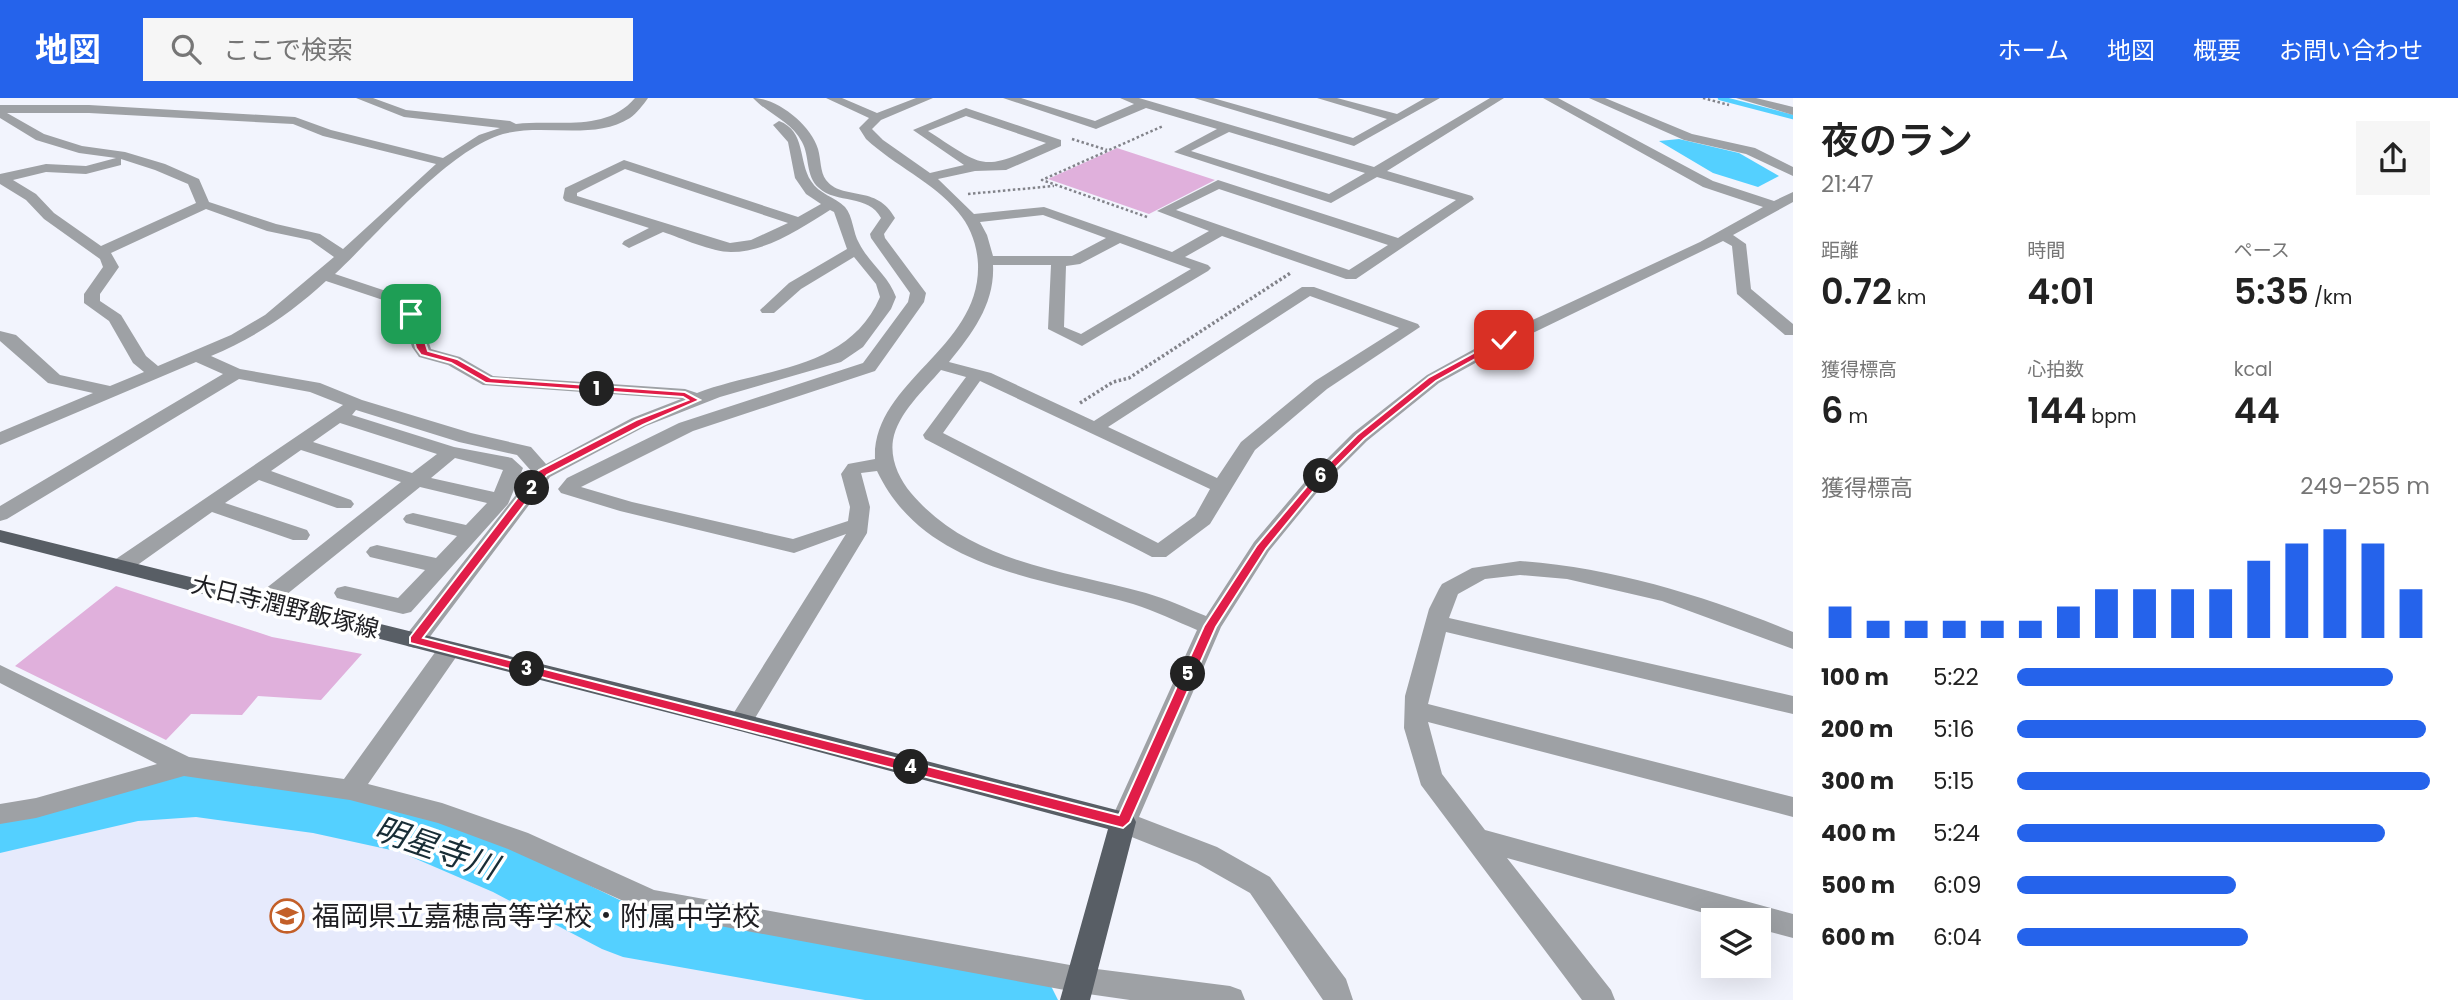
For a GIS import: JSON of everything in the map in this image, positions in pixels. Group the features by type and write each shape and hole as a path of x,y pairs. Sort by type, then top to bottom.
{"main road":[{"name":"大日寺潤野飯塚線","path":"0,536 740,722 1123,822"},
{"path":"1078,990 1123,822"}],"street":[{"path":"362,98 404,113 518,126 604,122 627,114 642,98"},
{"path":"415,640 543,473 639,422 695,400 835,358 857,344 883,309 888,297 883,283 852,245 845,220 832,203 811,191 802,178 794,141 758,106 745,98"},
{"path":"760,98 793,124 809,142 819,178 825,187 875,204 887,213 888,218 877,234 878,238 918,293 916,302 869,367 752,407 724,412 686,427 573,482 568,489 627,507 794,546 839,528 858,526"},
{"path":"832,98 877,117"},
{"path":"927,98 877,117 865,128 868,134 950,195 969,219 985,249 984,293 975,317 956,346 890,421 884,441 884,464 909,506 925,525 949,542 1011,565 1144,600 1210,626"},
{"path":"1009,98 1096,125 1145,104"},
{"path":"1126,98 1466,199 1400,244 1351,276 1164,211 1218,184 1400,244"},
{"path":"1199,98 1354,142 1434,98"},
{"path":"1323,98 1399,118"},
{"path":"1228,128 1180,152 1331,199 1498,98"},
{"path":"1549,98 1708,184 1775,206"},
{"path":"1595,98 1688,137 1750,151 1793,172"},
{"path":"1742,98 1793,111"},
{"path":"1779,107 1791,98"},
{"path":"0,112 89,108 295,121 327,133 446,163"},
{"path":"0,112 40,137 79,149 120,155 160,167 194,182 204,205"},
{"path":"928,177 975,167 1001,167 1057,143 966,112 919,130 975,167"},
{"path":"1023,131 1062,114"},
{"path":"0,439 265,324 324,275 446,163 491,133 518,126"},
{"path":"1,179 46,168 86,170 116,162"},
{"path":"798,222 624,164 570,191 570,198 729,248 750,247 798,222 832,203"},
{"path":"1227,187 1252,174"},
{"path":"1,179 31,197 49,216 107,257 111,267 92,294 93,303 115,318 139,359 155,372"},
{"path":"1339,1000 1335,989 1307,947 1260,885 1207,855 1123,822 1210,626 1261,547 1317,481 1360,437 1433,379 1504,340 1722,235 1793,196"},
{"path":"100,252 204,205 218,207 272,228 315,237 344,257"},
{"path":"969,219 1044,211 1203,268 1082,341 1056,329 1059,261"},
{"path":"629,244 663,226"},
{"path":"1172,258 1220,231"},
{"path":"1722,235 1739,244 1744,291 1791,331"},
{"path":"986,260 1075,261 1118,238"},
{"path":"768,310 794,286 856,250"},
{"path":"324,275 395,299 411,314 420,348 425,353 454,361 489,381 685,394 695,400"},
{"path":"976,374 932,435 1159,552 1203,520 1248,446 1321,385 1412,327 1308,290 1095,428"},
{"path":"0,336 10,339 54,379 112,392"},
{"path":"196,356 236,373 314,387 356,404 466,438 524,450 543,473"},
{"path":"939,364 976,374 1221,487"},
{"path":"0,515 236,373"},
{"path":"121,566 356,404"},
{"path":"338,416 451,452 505,462 513,468 501,500 403,607 345,593"},
{"path":"298,443 407,478 417,478 501,500"},
{"path":"263,602 451,452"},
{"path":"740,722 857,533 860,507 851,474 855,468 884,464"},
{"path":"256,472 344,503"},
{"path":"210,505 300,535"},
{"path":"413,519 471,533"},
{"path":"377,552 440,566"},
{"path":"1600,1000 1430,778 1422,754 1415,710 1447,592 1467,575 1486,570 1522,567 1562,571 1673,596 1751,623 1793,641"},
{"path":"1438,622 1793,705"},
{"path":"349,790 449,650"},
{"path":"0,673 184,766 349,790 442,813 518,841 650,901 1078,990 1230,1000"},
{"path":"1415,710 1793,807"},
{"path":"0,814 36,808 184,766"},
{"path":"1474,838 1793,926"}],"path":[{"path":"962,194 1058,186"},
{"path":"1070,409 1112,382 1129,378 1296,270"}],"shaded area":[{"path":"1117,148 1215,180 1149,214 1048,179"},
{"path":"116,586 272,637 362,654 321,700 258,696 242,715 191,714 166,740 15,666"},
{"name":"福岡県立嘉穂高等学校・附属中学校","path":"194,801 327,824 400,841 491,876 617,937 965,1000 0,1000 0,836 133,807"}],"water":[{"path":"1679,139 1739,153 1779,176 1758,187 1713,173 1659,141"}],"waterway":[{"path":"1720,98 1793,117"},
{"name":"明星寺川","path":"0,831 138,800 196,796 313,811 409,832 513,875 623,931 1026,1000"}],"place":[{"name":"福岡県立嘉穂高等学校・附属中学校","path":"287,916"}],"route":[{"path":"411,314 420,348 425,353 454,361 489,381 685,394 695,400 639,422 543,473 500,533 415,640 1123,822 1210,626 1261,547 1317,481 1360,437 1433,379 1504,340"}]}
